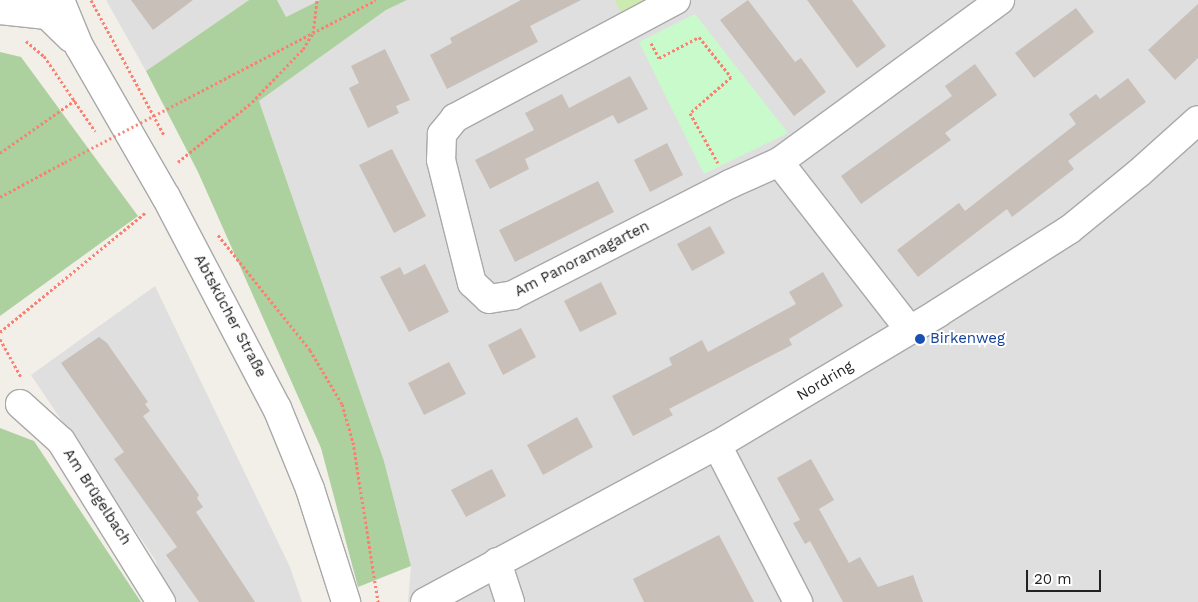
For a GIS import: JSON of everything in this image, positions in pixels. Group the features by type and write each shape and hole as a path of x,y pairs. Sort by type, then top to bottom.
{"street":[{"name":"Am Panoramagarten","path":"676,0 455,118 442,134 441,160 472,283 489,299 512,295 730,184 779,162 1000,0"},
{"path":"0,10 47,5"},
{"name":"Abtskücher Straße","path":"47,5 79,46 102,86 151,204 277,408 310,489 346,602"},
{"name":"Nordring","path":"425,602 717,444 910,330 1069,230 1139,173 1198,120"},
{"path":"779,162 910,330"},
{"name":"Am Brügelbach","path":"20,404 61,441 161,602"},
{"path":"717,444 798,602"},
{"path":"497,562 510,602"}],"path":[{"path":"91,0 164,137"},
{"path":"178,162 252,102 303,49 313,33 317,0"},
{"path":"0,198 65,162 376,0"},
{"path":"638,20 660,58 699,37 732,77 690,112 730,184"},
{"path":"22,36 44,56 106,148"},
{"path":"0,153 75,100 102,86"},
{"path":"174,154 182,171"},
{"path":"0,332 151,204"},
{"path":"215,231 310,350 342,404 353,442 378,602"},
{"path":"0,339 22,374 20,404"}],"shaded area":[{"path":"106,0 249,0 146,71"},
{"path":"277,0 320,0 286,17"},
{"path":"407,0 1198,0 1198,602 408,602 411,566 384,461 259,101 386,10"},
{"path":"155,286 290,567 302,602 173,602 160,584 156,561 31,375"}],"green space":[{"path":"249,0 277,0 286,17 320,0 407,0 386,10 259,101 384,461 411,566 358,587 321,448 198,172 146,71"},
{"path":"615,0 644,0 621,12"},
{"path":"695,14 788,133 704,174 639,42"},
{"path":"0,52 21,57 138,216 0,316"},
{"path":"0,428 34,441 141,602 0,602"}],"building":[{"path":"131,0 193,0 153,30"},
{"path":"521,0 581,0 530,26 538,42 447,89 430,55 452,43 450,38"},
{"path":"748,0 795,62 801,58 826,92 794,116 720,20"},
{"path":"807,0 852,0 886,46 857,68"},
{"path":"1198,4 1198,58 1175,80 1148,50"},
{"path":"1076,8 1094,32 1034,78 1015,53"},
{"path":"385,49 410,100 396,106 399,113 368,128 349,88 359,83 351,66"},
{"path":"975,64 997,95 945,133 951,140 861,204 841,176 952,96 945,86"},
{"path":"630,76 648,109 618,124 613,115 525,159 529,169 490,189 475,160 534,130 525,113 562,94 569,108"},
{"path":"1128,78 1146,102 1068,161 1074,169 1012,217 1007,209 918,277 897,250 959,203 965,211 1076,124 1069,114 1096,94 1100,99"},
{"path":"667,143 683,175 650,192 634,160"},
{"path":"392,149 426,216 394,233 359,165"},
{"path":"598,181 614,212 515,262 499,230"},
{"path":"710,226 725,253 692,271 677,244"},
{"path":"425,264 449,312 409,332 380,277 400,267 404,275"},
{"path":"823,272 843,306 789,339 792,345 669,409 673,415 633,436 612,396 672,365 669,358 702,340 708,352 796,304 789,292"},
{"path":"601,282 617,314 580,332 564,301"},
{"path":"521,328 536,357 503,375 488,345"},
{"path":"99,337 107,343 148,402 145,404 150,411 143,416 199,495 197,498 203,507 196,512 255,602 199,602 166,555 177,547 114,459 124,452 61,363"},
{"path":"449,362 466,394 424,415 408,383"},
{"path":"577,417 593,447 543,475 527,445"},
{"path":"811,459 834,500 819,509 849,563 860,557 878,587 913,575 923,602 843,602 810,541 805,544 793,523 800,520 777,478"},
{"path":"492,469 506,496 466,517 451,490"},
{"path":"719,535 754,602 644,602 633,579"}],"place":[{"name":"Birkenweg","path":"920,339"}]}
